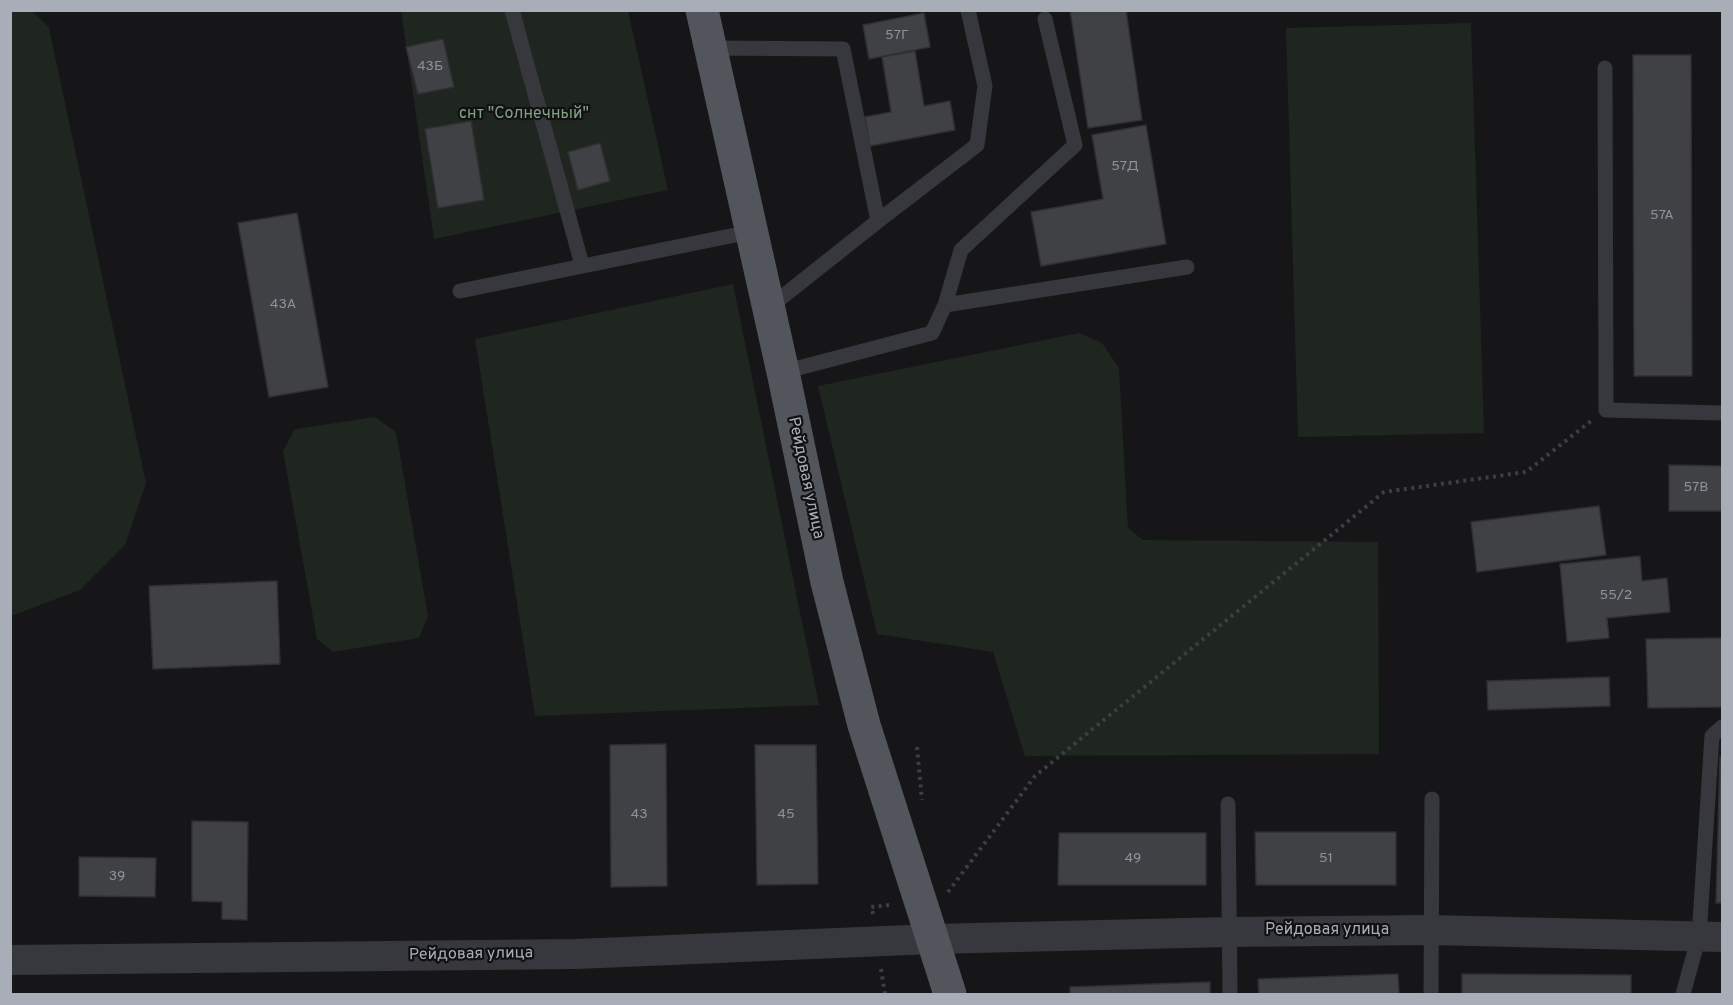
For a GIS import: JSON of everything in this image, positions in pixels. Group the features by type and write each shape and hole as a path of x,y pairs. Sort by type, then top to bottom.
{"main road":[{"name":"Рейдовая улица","path":"702,10 767,309 783,372 827,582 864,725 950,994"}],"street":[{"name":"Рейдовая улица","path":"10,960 576,954 932,939 1229,932 1430,930 1711,937"}],"lane":[{"path":"512,10 582,265"},
{"path":"767,309 977,145 985,86 968,10"},
{"path":"783,372 932,333 945,305 961,250 1075,145 1045,19"},
{"path":"711,48 843,49 878,221"},
{"path":"1605,68 1606,410 1722,413"},
{"path":"460,291 750,231"},
{"path":"945,305 1187,267"},
{"path":"1683,994 1711,937 1712,736 1722,727"},
{"path":"1431,994 1432,798"},
{"path":"1228,804 1230,994"}],"path":[{"path":"944,896 1035,776 1384,492 1526,472 1606,410"}],"green space":[{"path":"31,10 49,28 146,483 125,545 80,590 11,616 10,11"},
{"name":"снт \"Солнечный\"","path":"401,11 628,11 668,190 434,239"},
{"path":"1471,23 1484,433 1298,437 1286,28"},
{"path":"733,284 819,705 535,716 475,339"},
{"path":"1079,333 1102,343 1119,368 1128,528 1143,540 1378,542 1379,754 1025,756 993,652 877,634 818,386"},
{"path":"375,417 396,432 428,616 419,638 333,652 317,639 283,451 295,429"}],"building":[{"path":"1070,10 1126,10 1142,120 1088,128"},
{"path":"924,13 930,47 869,59 863,25"},
{"path":"443,39 454,87 418,94 406,47"},
{"path":"915,51 924,106 950,101 955,130 870,146 865,117 891,112 882,57"},
{"path":"1633,55 1691,55 1692,376 1634,376"},
{"path":"471,121 484,200 438,208 425,129"},
{"path":"1146,125 1166,244 1041,266 1031,212 1103,199 1092,135"},
{"path":"600,143 610,181 578,190 568,152"},
{"path":"297,213 328,387 269,397 238,223"},
{"path":"1669,465 1722,466 1722,511 1669,511"},
{"path":"1599,506 1606,555 1477,572 1471,522"},
{"path":"1640,556 1642,581 1667,578 1670,612 1607,618 1609,638 1567,642 1560,564"},
{"path":"277,581 280,664 153,669 149,586"},
{"path":"1722,638 1722,707 1648,708 1646,639"},
{"path":"1609,677 1610,706 1488,710 1487,681"},
{"path":"666,744 667,886 611,887 610,745"},
{"path":"755,745 816,745 818,884 757,885"},
{"path":"1720,757 1722,757 1722,903 1716,903"},
{"path":"192,821 248,822 247,920 222,919 222,902 192,901"},
{"path":"1255,832 1396,832 1396,885 1256,885"},
{"path":"1059,833 1206,833 1206,885 1058,885"},
{"path":"79,857 156,858 155,897 79,896"},
{"path":"1398,974 1399,994 1259,994 1258,979"},
{"path":"1462,974 1631,975 1631,994 1462,994"},
{"path":"1210,982 1210,994 1070,994 1070,987"}]}
